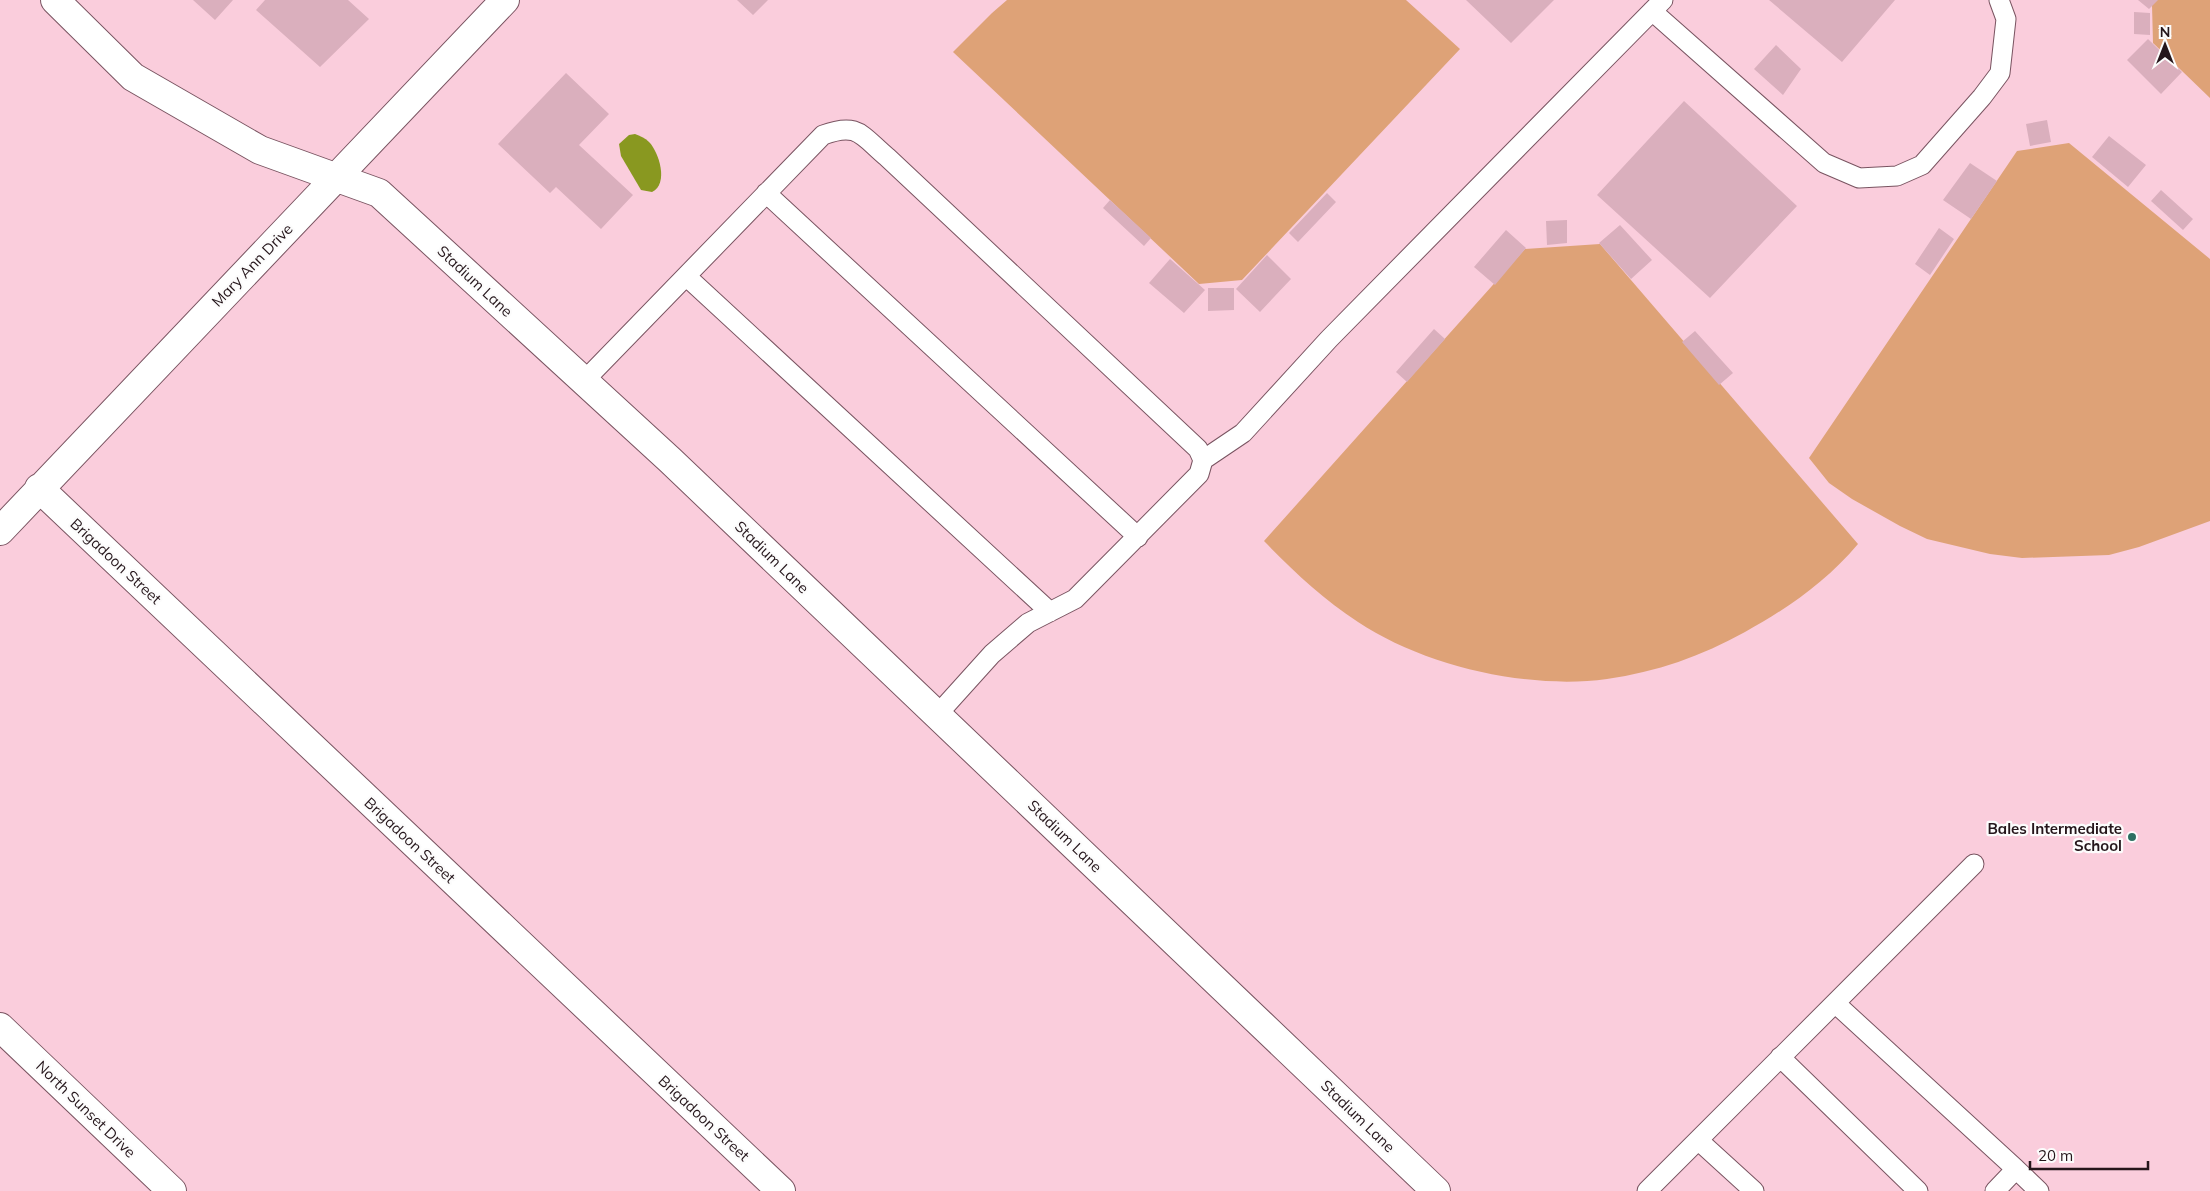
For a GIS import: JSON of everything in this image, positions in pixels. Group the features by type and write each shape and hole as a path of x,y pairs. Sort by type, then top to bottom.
{"street":[{"name":"Stadium Lane","path":"55,0 133,77 260,150 380,193 584,381 1436,1191"},
{"name":"Mary Ann Drive","path":"0,531 505,0"},
{"name":"Brigadoon Street","path":"39,488 780,1191"},
{"name":"North Sunset Drive","path":"0,1026 172,1191"}],"lane":[{"path":"937,715 992,654 1028,623 1075,599 1138,537 1199,474 1203,460 1243,433 1329,338 1657,5 1824,163 1859,178 1897,176 1922,164 1982,97 2000,73 2006,19 2000,0"},
{"path":"584,381 824,135 841,128 853,129 887,157 1198,449 1203,460"},
{"path":"766,193 1138,537"},
{"path":"686,276 1050,612"},
{"path":"1647,1191 1974,864"},
{"path":"1835,1003 2039,1191"},
{"path":"1780,1057 1918,1191"},
{"path":"1698,1140 1754,1191"},
{"path":"1995,1191 2016,1169"}],"shaded area":[{"path":"1007,0 1406,0 1460,49 1242,280 1199,284 953,52"},
{"path":"2157,0 2210,0 2210,98 2153,43 2152,5"},
{"path":"635,134 649,142 659,160 661,168 660,182 652,192 641,190 621,156 619,144 629,135"},
{"path":"2069,143 2210,259 2210,521 2139,547 2109,555 2022,558 1990,554 1927,539 1852,499 1829,483 1809,458 2017,151"},
{"path":"1600,244 1858,544 1846,558 1806,593 1745,632 1695,656 1625,676 1576,682 1511,677 1445,662 1384,638 1333,604 1264,541 1525,249"}],"building":[{"path":"193,0 233,0 215,20"},
{"path":"265,0 348,0 369,19 320,67 256,10"},
{"path":"737,0 768,0 753,15"},
{"path":"1466,0 1554,0 1511,43"},
{"path":"1769,0 1895,0 1842,62"},
{"path":"2138,0 2158,0 2149,9"},
{"path":"2134,12 2150,13 2150,35 2134,34"},
{"path":"2148,39 2182,72 2161,94 2127,60"},
{"path":"1776,45 1801,69 1783,95 1754,69"},
{"path":"566,73 609,114 579,145 633,195 601,229 556,187 550,193 498,144"},
{"path":"1684,101 1797,206 1710,298 1597,195"},
{"path":"2047,120 2051,142 2030,146 2026,124"},
{"path":"2109,136 2146,165 2128,187 2092,157"},
{"path":"1970,163 1997,181 1971,219 1943,200"},
{"path":"2161,190 2193,219 2183,230 2151,201"},
{"path":"1327,193 1336,202 1298,242 1289,233"},
{"path":"1110,200 1151,238 1144,246 1103,208"},
{"path":"1567,220 1567,243 1547,245 1546,221"},
{"path":"1620,225 1652,260 1631,279 1599,243"},
{"path":"1939,228 1954,239 1930,275 1915,264"},
{"path":"1506,230 1526,248 1495,285 1474,267"},
{"path":"1267,255 1291,279 1260,312 1236,289"},
{"path":"1170,259 1205,290 1184,313 1149,283"},
{"path":"1208,288 1234,288 1234,310 1208,311"},
{"path":"1434,329 1445,339 1407,382 1396,372"},
{"path":"1695,331 1733,373 1719,385 1682,342"}],"place":[{"name":"Bales Intermediate School","path":"2132,837"}]}
